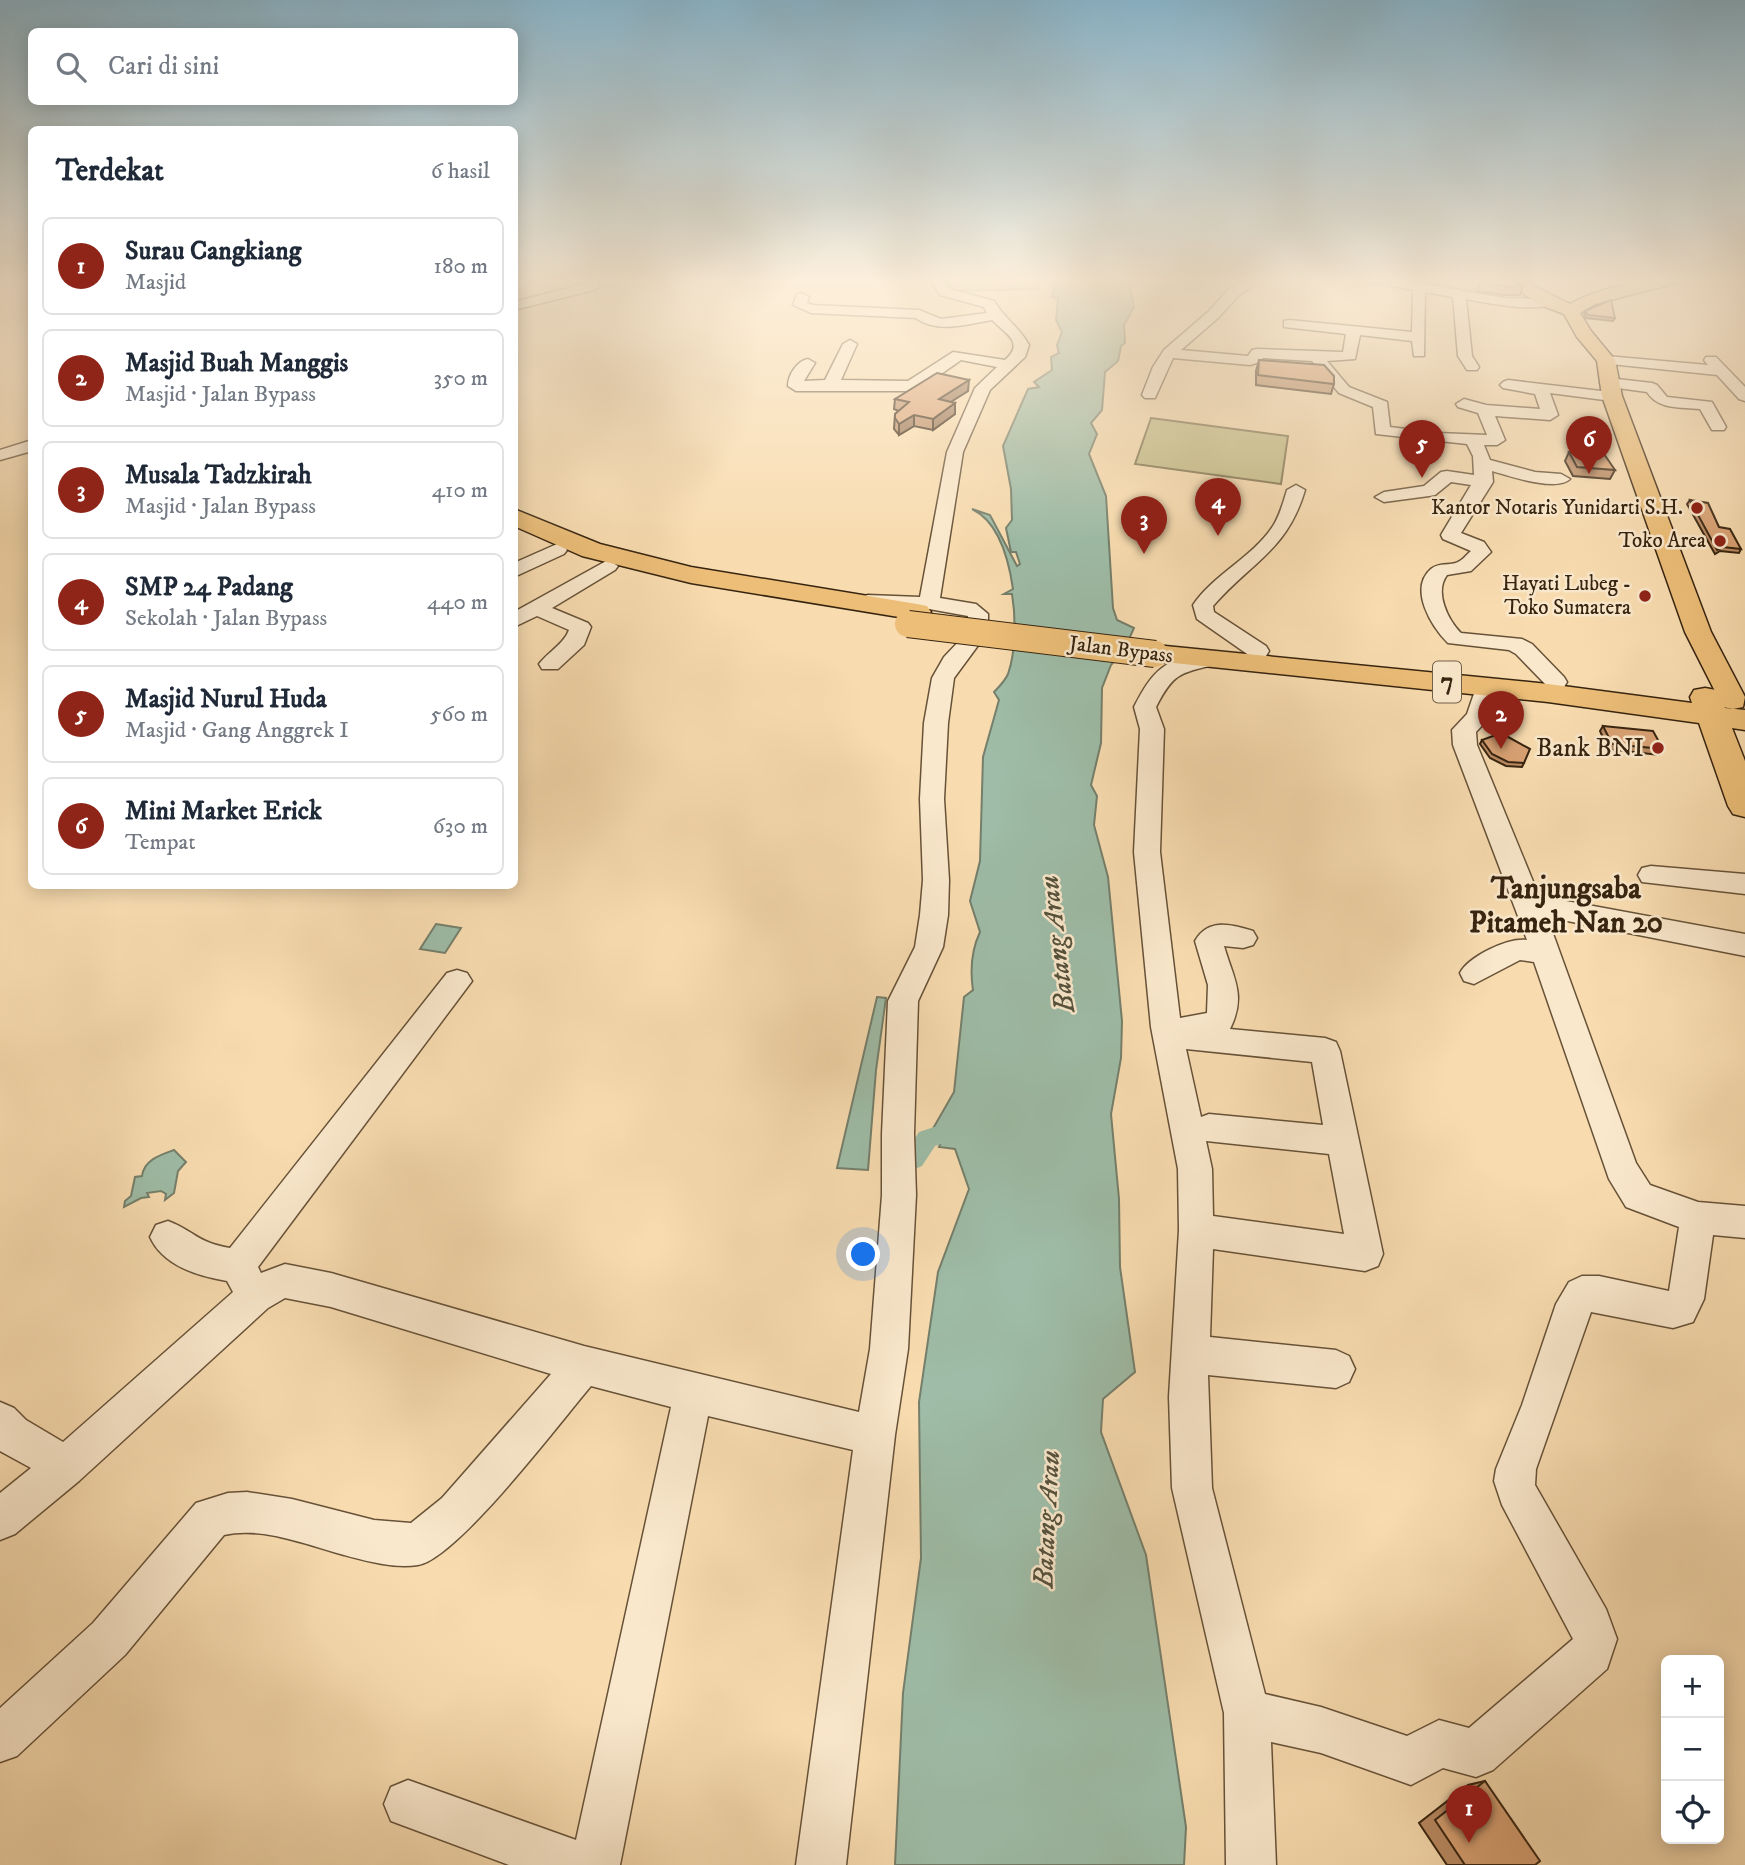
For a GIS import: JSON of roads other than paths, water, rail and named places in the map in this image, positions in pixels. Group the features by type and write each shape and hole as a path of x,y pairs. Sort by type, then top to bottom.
{"highway":[{"name":"Jalan Bypass","path":"518,518 584,556 841,601 1156,648 1206,660 1732,713"},
{"name":"Jalan Bypass","path":"518,532 680,585 918,613"},
{"name":"Jalan Bypass","path":"1156,648 1258,651 1561,683 1732,713"},
{"path":"1732,713 1745,806"}],"main road":[{"path":"1594,365 1605,391 1621,447 1732,713"},
{"path":"1605,391 1606,365"}],"street":[{"path":"806,365 796,378 796,386 831,384 857,392 919,383 944,365"},
{"path":"831,384 840,365"},
{"path":"918,613 936,574 956,452 983,388 1008,365"},
{"path":"1152,389 1163,365"},
{"path":"1323,365 1344,390 1381,405 1380,421 1384,432 1535,478 1561,478"},
{"path":"1652,365 1745,377"},
{"path":"1716,365 1745,396"},
{"path":"1508,385 1541,390 1548,388 1605,391 1649,387 1664,401 1706,405 1718,427"},
{"path":"1464,404 1485,410 1547,416 1550,413 1541,390"},
{"path":"1485,410 1498,439 1481,460 1472,503 1450,535 1477,547 1481,552 1464,567 1442,571 1436,575 1433,588 1437,612 1455,639 1514,643 1561,683"},
{"path":"0,455 28,445"},
{"path":"1403,447 1481,460"},
{"path":"1429,491 1447,476 1481,460"},
{"path":"1258,651 1204,615 1203,605 1223,582 1265,550 1284,520 1296,490"},
{"path":"1384,497 1429,491 1472,503"},
{"path":"518,569 584,556"},
{"path":"518,619 537,609 584,556"},
{"path":"821,1865 875,1435 889,1349 899,1195 898,1134 903,1001 929,947 934,915 936,880 932,799 936,723 943,678 978,626 978,614 969,608 918,613"},
{"path":"537,609 581,627 576,640 550,664"},
{"path":"1206,660 1182,663 1167,671 1145,707 1152,729 1147,852 1167,1031 1195,1169 1196,1230 1188,1397 1192,1488 1247,1713 1251,1865"},
{"path":"1486,687 1478,718 1464,730 1465,745 1547,953 1584,1065 1628,1181 1638,1196 1698,1218 1745,1222"},
{"path":"1651,875 1745,884"},
{"path":"1529,905 1609,917 1668,932 1745,945"},
{"path":"1167,1031 1217,1025 1225,1013 1220,974 1210,951 1209,941 1216,934 1243,938"},
{"path":"1474,973 1516,948 1547,953"},
{"path":"0,1519 65,1467 247,1281 457,981"},
{"path":"1167,1031 1325,1051 1364,1254 1196,1230"},
{"path":"1209,1128 1342,1141"},
{"path":"1247,1713 1321,1730 1411,1761 1439,1743 1476,1752 1591,1653 1595,1639 1590,1625 1516,1491 1516,1469 1541,1405 1574,1304 1582,1294 1599,1294 1673,1310 1680,1309 1686,1299 1698,1218"},
{"path":"168,1237 178,1248 247,1281 269,1287 285,1281 331,1290 584,1365 694,1394 875,1435"},
{"path":"1191,1354 1336,1369"},
{"path":"0,1739 109,1639 211,1518 220,1513 239,1512 283,1518 374,1542 418,1544 457,1513 584,1365"},
{"path":"595,1865 694,1394"},
{"path":"0,1422 17,1440 25,1440 65,1467"},
{"path":"408,1804 577,1865"}],"water":[{"name":"Batang Arau","path":"1052,365 1113,365 1105,372 1102,410 1091,423 1097,434 1089,454 1106,496 1113,608 1117,620 1134,628 1125,648 1111,665 1102,688 1101,743 1091,785 1097,796 1094,825 1108,877 1122,1021 1121,1058 1111,1114 1119,1199 1120,1267 1135,1372 1103,1399 1101,1432 1146,1555 1186,1827 1184,1865 895,1865 903,1693 921,1558 919,1402 938,1272 969,1189 955,1149 939,1147 944,1135 927,1139 954,1092 964,997 973,990 972,961 980,932 970,901 980,861 983,757 999,700 994,692 1008,674 1015,634 1012,594 1004,594 1013,589 1001,543 989,523 972,509 990,515 1017,566 1020,564 1016,552 1011,552 1006,528 1012,520 1011,489 1003,446 1028,389 1039,387 1034,382 1052,370"},
{"path":"436,924 461,928 445,953 420,949"},
{"path":"877,997 886,998 876,1070 868,1170 837,1168"},
{"path":"174,1150 186,1162 178,1171 174,1193 165,1200 166,1194 161,1191 147,1193 149,1197 124,1207 125,1201 131,1196 135,1177 142,1176 143,1170 154,1159"}],"waterway":[{"path":"904,1164 914,1159 927,1139 952,1131"}],"place":[{"name":"Mini Market Erick","path":"1589,474"},
{"name":"Masjid Nurul Huda","path":"1422,478"},
{"name":"Kantor Notaris Yunidarti S.H.","path":"1697,508"},
{"name":"SMP 24 Padang","path":"1218,536"},
{"name":"Toko Area","path":"1720,541"},
{"name":"Musala Tadzkirah","path":"1144,554"},
{"name":"Hayati Lubeg - Toko Sumatera","path":"1645,596"},
{"name":"Bank BNI","path":"1658,748"},
{"name":"Masjid Buah Manggis","path":"1501,749"},
{"name":"Surau Cangkiang","path":"1469,1843"}],"district":[{"name":"Tanjungsaba Pitameh Nan 20","path":"1566,906"}]}
